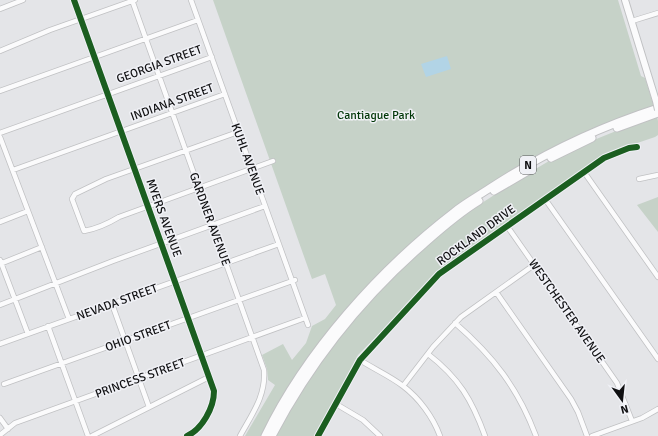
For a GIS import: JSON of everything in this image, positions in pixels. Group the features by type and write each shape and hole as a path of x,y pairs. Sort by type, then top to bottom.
{"highway":[{"name":"N","path":"264,436 294,385 336,327 378,280 454,212 505,178 551,152 584,136 657,106"},
{"name":"N","path":"413,250 474,204 532,168 604,133 658,113"},
{"name":"N","path":"272,436 299,387 324,351 358,309 402,260"}],"main road":[{"path":"625,0 657,106"}],"street":[{"path":"0,9 23,0"},
{"name":"MYERS AVENUE","path":"74,0 214,391 212,405 200,426 186,436"},
{"path":"0,51 50,30 133,0"},
{"name":"GARDNER AVENUE","path":"133,0 264,370 265,380 260,399 240,436"},
{"name":"KUHL AVENUE","path":"191,0 278,244 294,281 308,325"},
{"path":"632,21 658,13"},
{"path":"0,90 198,20"},
{"name":"GEORGIA STREET","path":"0,133 212,57"},
{"name":"INDIANA STREET","path":"13,170 225,94"},
{"path":"238,132 106,179 73,195 72,199 84,231 90,230 148,206 273,162"},
{"path":"0,137 69,319"},
{"name":"ROCKLAND DRIVE","path":"318,436 360,360 439,274 604,158 629,148 638,147"},
{"path":"584,172 658,277"},
{"path":"639,179 658,175"},
{"path":"545,199 658,359"},
{"path":"0,304 265,206"},
{"path":"0,222 28,211"},
{"name":"WESTCHESTER AVENUE","path":"507,226 617,383 632,421"},
{"name":"NEVADA STREET","path":"0,344 278,244"},
{"path":"28,334 0,262 42,247"},
{"path":"403,386 455,323 466,313 534,265"},
{"name":"OHIO STREET","path":"4,384 294,281"},
{"path":"496,292 571,399 578,412 587,436"},
{"path":"112,304 149,407"},
{"name":"PRINCESS STREET","path":"0,435 15,423 305,318"},
{"path":"455,323 482,348 500,369 523,405 536,436"},
{"path":"48,326 88,436"},
{"path":"428,354 449,372 459,384 472,404 485,436"},
{"path":"360,360 403,386 418,400 433,422 440,436"},
{"path":"92,436 209,377"},
{"path":"336,404 364,420 380,436"},
{"path":"592,436 642,418 658,409"},
{"path":"0,418 8,429"}],"green space":[{"name":"Cantiague Park","path":"213,0 618,0 641,76 645,78 654,107 572,139 534,157 484,188 453,222 537,168 588,142 657,116 658,135 602,155 444,268 358,355 315,436 274,436 289,408 341,333 384,285 388,283 406,264 402,253 262,436 245,436 275,385 268,380 267,369 262,355 283,344 292,360 306,343 312,326 325,319 336,305 325,274 312,279"},
{"path":"658,197 658,232 637,205"}],"water":[{"path":"447,56 451,69 426,77 421,64"}],"cycle path":[{"path":"74,0 214,391 212,404 206,417 198,428 187,436"},
{"path":"318,436 360,360 439,274 604,158 629,148 637,147"}]}
